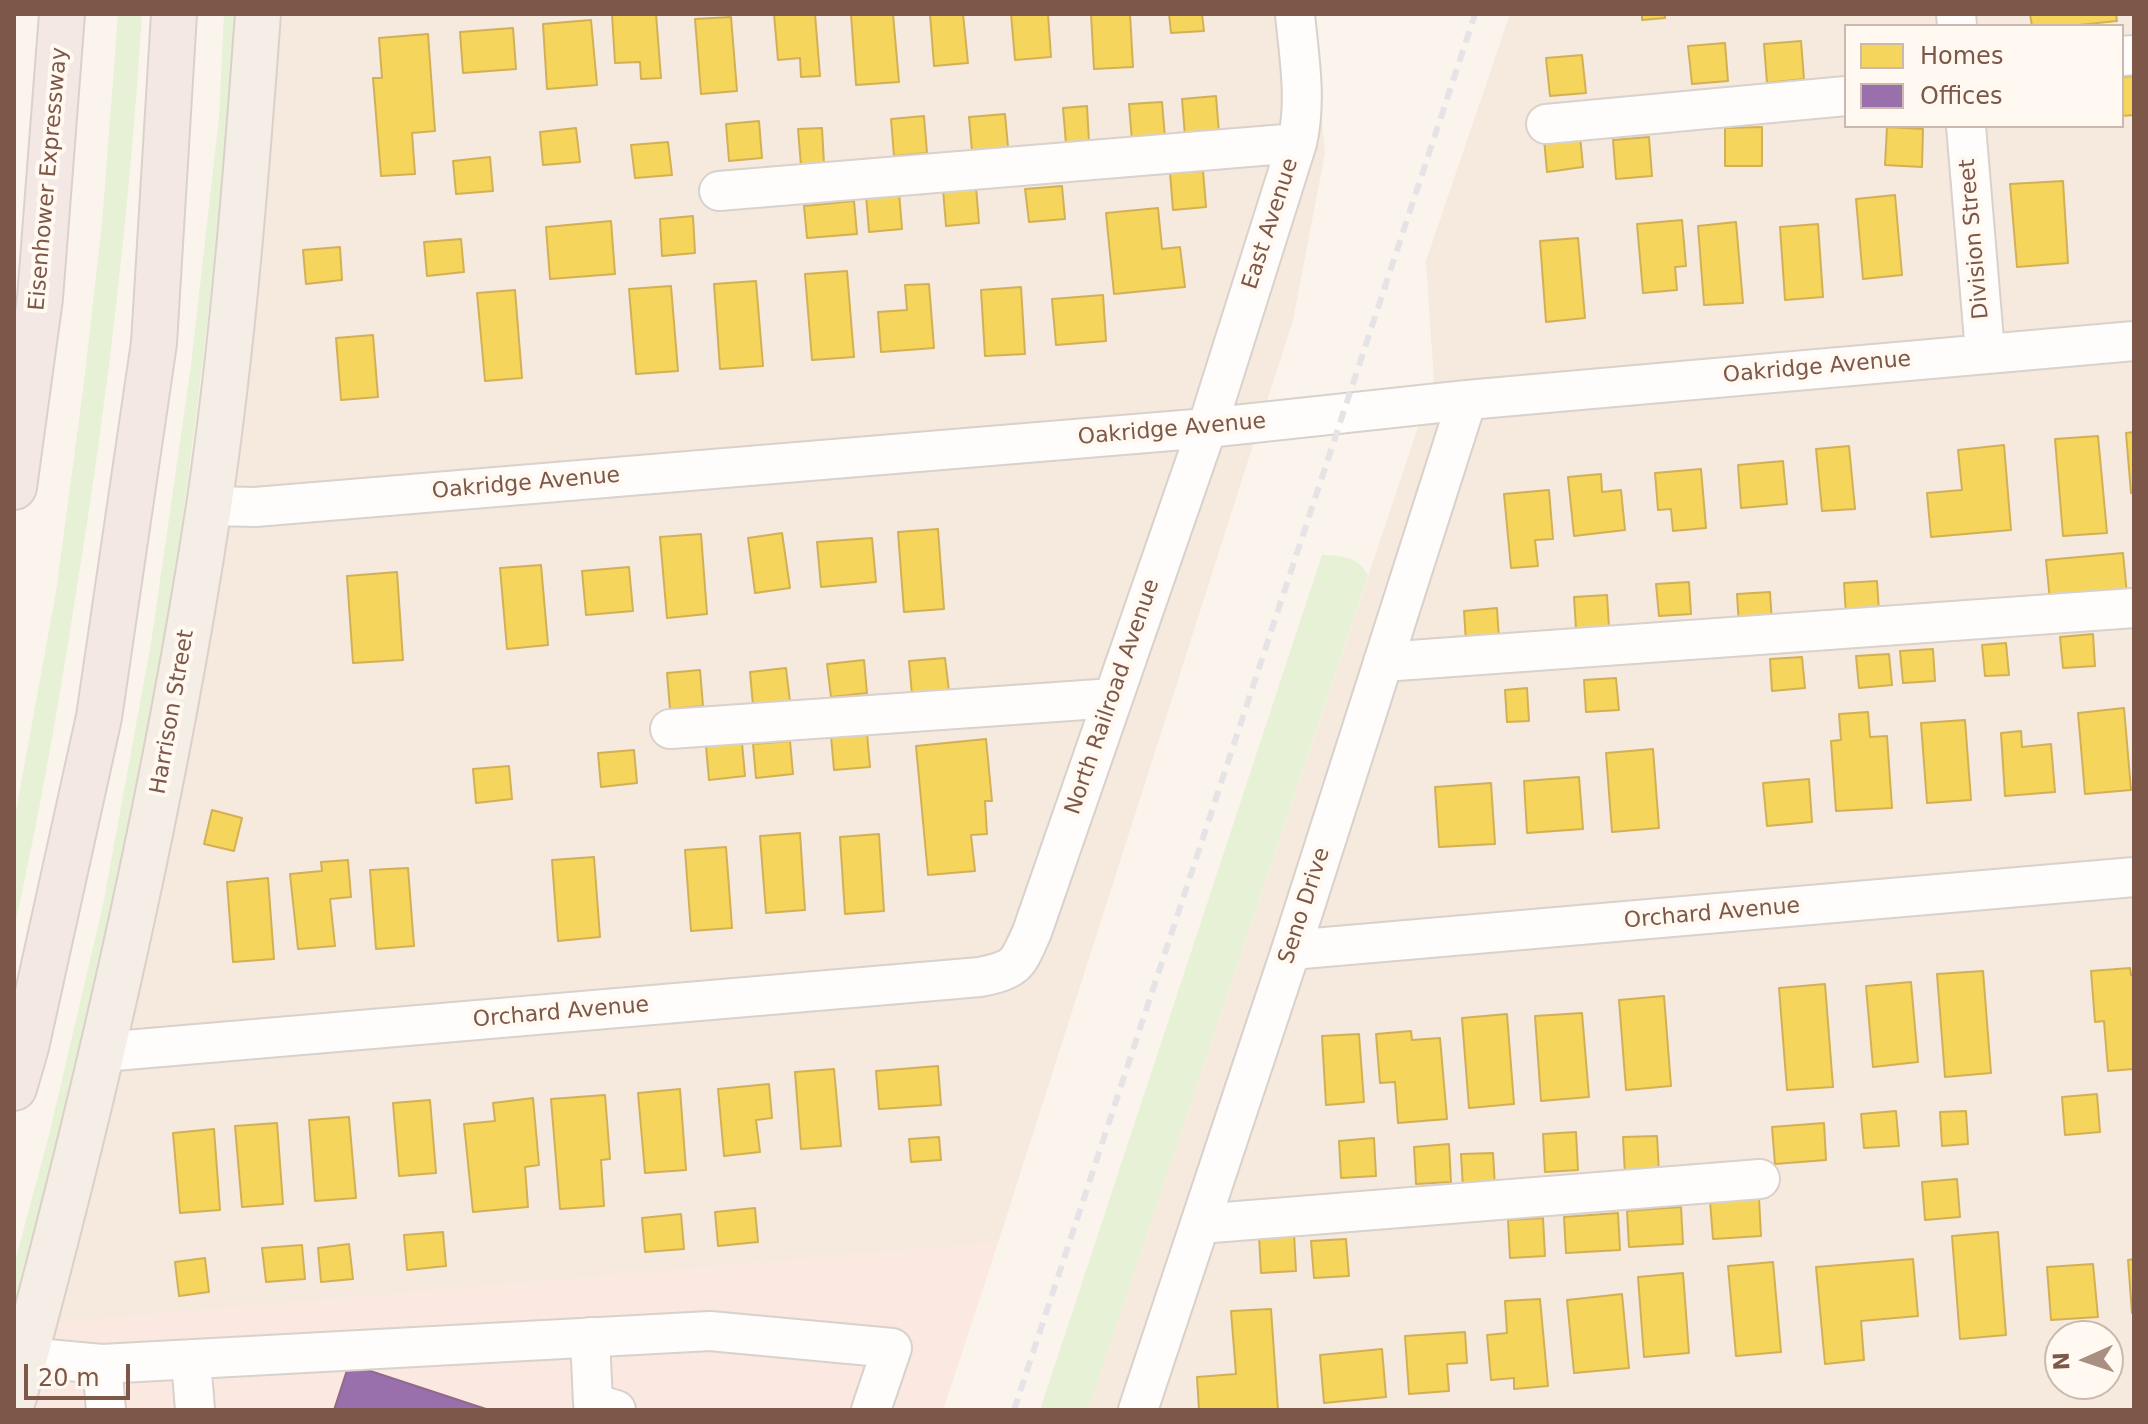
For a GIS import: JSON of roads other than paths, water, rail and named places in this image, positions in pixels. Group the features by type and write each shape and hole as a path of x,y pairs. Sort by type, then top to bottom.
{"highway":[{"name":"Eisenhower Expressway","path":"14,487 40,298 62,14"},
{"path":"14,1088 26,1047 99,717 154,343 174,14"}],"main road":[{"name":"Harrison Street","path":"20,1377 103,1052 151,838 209,506 232,319 258,14"}],"street":[{"name":"East Avenue","path":"1207,428 1302,121 1303,97 1295,14"},
{"path":"1546,124 1844,96"},
{"name":"Division Street","path":"1966,128 1985,352"},
{"path":"719,191 1297,143"},
{"name":"Oakridge Avenue","path":"209,506 271,506 1207,428 1467,400 2134,341"},
{"name":"Seno Drive","path":"1138,1410 1291,950 1467,400"},
{"name":"North Railroad Avenue","path":"1017,965 1032,932 1207,428"},
{"path":"1383,662 2134,608"},
{"path":"670,729 1113,698"},
{"name":"Orchard Avenue","path":"1291,950 2134,877"},
{"name":"Orchard Avenue","path":"103,1052 980,977 1001,973 1017,965"},
{"path":"1200,1224 1760,1179"},
{"path":"20,1377 102,1364 710,1331 892,1348 871,1410"},
{"path":"590,1337 593,1403 616,1410"},
{"path":"191,1359 195,1410"},
{"path":"102,1364 106,1410"}],"railway":[{"path":"1014,1410 1475,14"}]}
